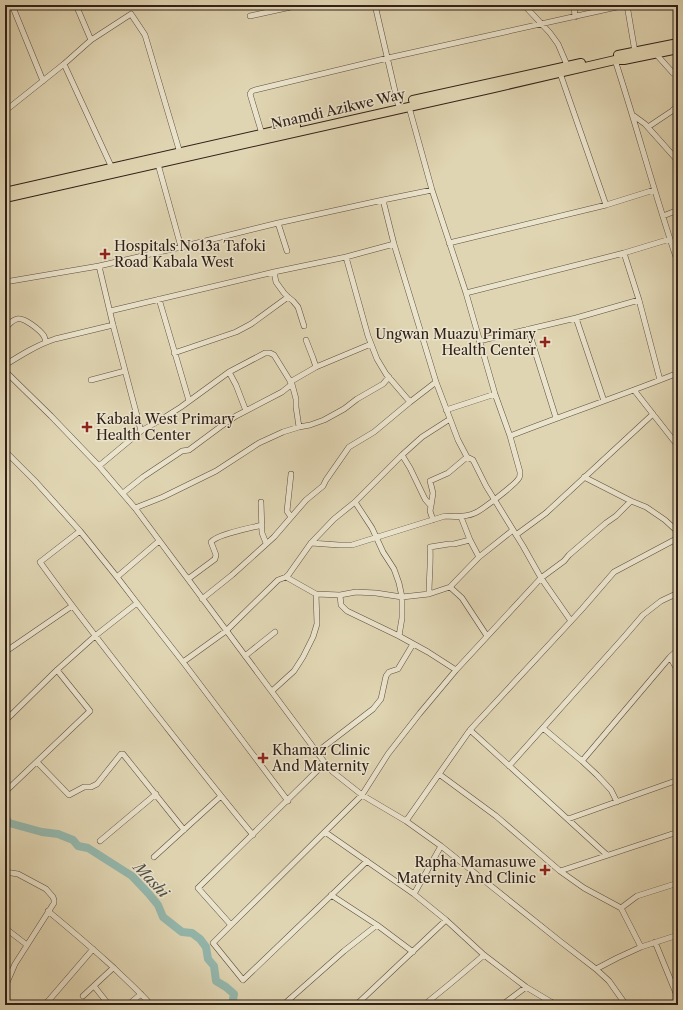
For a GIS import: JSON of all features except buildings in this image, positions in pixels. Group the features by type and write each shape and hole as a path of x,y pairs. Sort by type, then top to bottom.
{"highway":[{"name":"Nnamdi Azikwe Way","path":"6,194 112,168 567,65 678,42"},
{"name":"Nnamdi Azikwe Way","path":"6,194 158,164 560,72 615,60 624,60 678,49"}],"street":[{"path":"12,5 43,81"},
{"path":"76,5 91,40"},
{"path":"250,16 300,5"},
{"path":"375,5 398,104"},
{"path":"524,5 558,44 567,65"},
{"path":"574,5 575,17"},
{"path":"262,134 250,94 252,91 388,58 627,5 635,52"},
{"path":"5,111 64,64 91,40 131,14 145,35 180,153"},
{"path":"656,54 673,73 678,76"},
{"path":"615,60 654,190 678,263"},
{"path":"64,64 112,168"},
{"path":"560,72 606,205"},
{"path":"648,127 672,111 678,105"},
{"path":"311,544 352,544 445,516 461,517 475,513 483,509 519,478 520,472 510,436 495,394 466,294 432,190 409,107"},
{"path":"633,116 645,124 678,161"},
{"path":"158,164 181,247"},
{"path":"5,179 6,194"},
{"path":"5,282 99,266 278,223 432,190"},
{"path":"449,243 606,205 654,190"},
{"path":"383,200 394,244 436,382 458,440 467,457 474,460 483,481 503,515 541,578 571,621"},
{"path":"663,216 678,210"},
{"path":"278,223 287,251"},
{"path":"466,294 624,253 670,239"},
{"path":"110,311 274,272 346,257 394,244"},
{"path":"624,253 639,300 660,380"},
{"path":"346,257 371,344 377,359 389,377 410,402"},
{"path":"99,266 113,326 141,431"},
{"path":"274,272 276,282 298,307 304,326"},
{"path":"174,352 236,332 251,324 288,297"},
{"path":"159,300 189,401"},
{"path":"479,341 576,318 639,300"},
{"path":"5,329 16,319 20,318 35,327 43,335 46,342"},
{"path":"576,318 604,401"},
{"path":"5,365 25,352 46,342 113,326"},
{"path":"528,329 556,418"},
{"path":"306,340 316,367"},
{"path":"123,493 167,460 182,451 189,450 236,416 282,392 291,383 316,367 371,344"},
{"path":"99,466 141,431 189,401 229,372 265,353 274,355 291,383 296,399 299,427"},
{"path":"5,371 51,416 123,493 333,772 362,795 406,821 441,846 596,969 609,981 626,1005"},
{"path":"91,380 125,371"},
{"path":"229,372 236,385 246,411"},
{"path":"510,436 678,373"},
{"path":"135,508 164,497 216,471 259,443 282,432 310,425 331,416 383,384 389,377"},
{"path":"202,599 232,575 281,530 306,500 323,486 349,447 374,432 436,382"},
{"path":"634,390 678,446"},
{"path":"446,410 495,394"},
{"path":"286,577 316,594 340,595 356,592 402,597 429,594 450,587 479,557 546,513 653,414"},
{"path":"183,662 226,631 278,580 286,577 311,544 334,519 354,502 402,455 422,437 450,420"},
{"path":"5,451 35,481 80,531 118,577 288,801"},
{"path":"402,455 425,499 431,506"},
{"path":"433,520 430,511 433,493 430,480 448,473 467,457"},
{"path":"291,474 287,511 291,517"},
{"path":"584,477 646,507 665,520 678,532"},
{"path":"367,861 243,980 213,943 362,795 388,754 420,713 456,670 541,578 564,561 631,501"},
{"path":"261,502 262,533 266,543"},
{"path":"354,502 367,519 383,552 394,569 399,583 402,597 402,618 399,636"},
{"path":"461,517 470,540 479,557"},
{"path":"188,579 215,559 216,555 211,542 213,540 228,534 262,525"},
{"path":"80,531 40,562 95,636 253,835"},
{"path":"406,821 470,730 582,609 614,572 678,538"},
{"path":"429,594 431,559 430,547 470,540"},
{"path":"118,577 160,541"},
{"path":"450,587 462,598 487,636"},
{"path":"509,766 642,615 661,601 678,593"},
{"path":"272,691 294,671 313,637 317,624 316,594"},
{"path":"340,595 341,605 347,612 399,636 456,670"},
{"path":"5,721 57,670 95,636 137,603"},
{"path":"5,652 72,606"},
{"path":"245,656 275,632"},
{"path":"317,752 373,709 381,699 386,676 389,672 398,669 413,644"},
{"path":"582,760 670,657 678,650"},
{"path":"670,657 678,671"},
{"path":"5,792 90,711 57,670"},
{"path":"543,728 582,760 611,790 617,802"},
{"path":"470,730 607,855"},
{"path":"37,762 69,794 84,787 91,787 97,784 121,754 124,754 184,830"},
{"path":"231,925 198,888 325,763"},
{"path":"439,774 496,816 560,871 584,888 621,908 641,947"},
{"path":"568,820 678,780"},
{"path":"100,841 156,794"},
{"path":"154,857 221,796"},
{"path":"325,832 414,894 446,920 484,955 526,986 558,1005"},
{"path":"560,871 678,832"},
{"path":"414,894 441,846"},
{"path":"5,872 18,874 46,889 54,900 54,903 15,964 5,987"},
{"path":"621,908 637,896 678,883"},
{"path":"331,896 377,925 413,952"},
{"path":"48,912 93,949 151,1005"},
{"path":"359,1004 446,920"},
{"path":"283,1005 344,951 377,925"},
{"path":"5,928 27,945"},
{"path":"596,969 641,947 678,935"},
{"path":"655,942 676,986 678,998"},
{"path":"44,1005 50,1000 93,949"},
{"path":"424,1005 484,955"},
{"path":"83,996 113,968"},
{"path":"94,986 109,1005"},
{"path":"502,1005 526,986"},
{"path":"128,1005 141,994"}],"waterway":[{"name":"Mashi","path":"5,816 9,823 42,832 58,834 73,840 78,846 88,848 132,876 158,905 163,917 182,932 192,933 200,939 206,947 208,959 214,966 216,981 234,994 232,1005"}],"place":[{"name":"Hospitals No13a Tafoki Road Kabala West","path":"105,254"},
{"name":"Ungwan Muazu Primary Health Center","path":"545,342"},
{"name":"Kabala West Primary Health Center","path":"87,427"},
{"name":"Khamaz Clinic And Maternity","path":"263,758"},
{"name":"Rapha Mamasuwe Maternity And Clinic","path":"545,870"}]}
